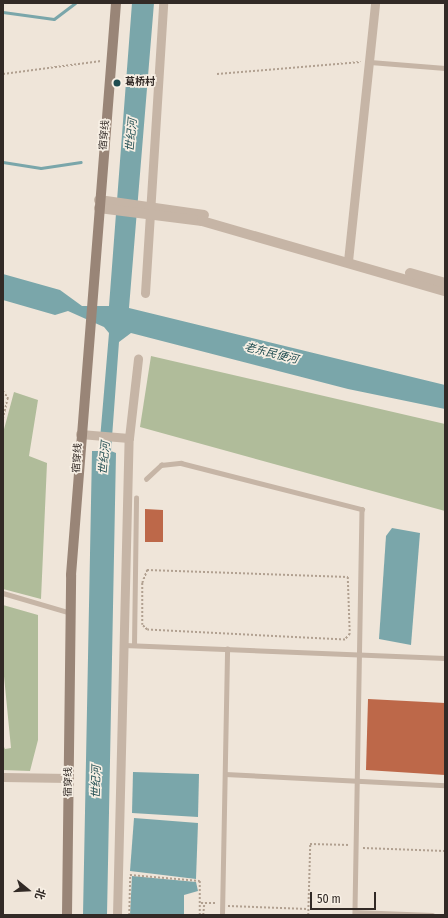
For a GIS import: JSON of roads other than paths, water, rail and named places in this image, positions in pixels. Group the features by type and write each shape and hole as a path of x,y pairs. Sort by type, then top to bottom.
{"main road":[{"name":"宿穿线","path":"67,915 71,613 80,434 116,3"}],"street":[{"path":"145,293 145,209 162,3"},
{"path":"349,259 375,3"},
{"path":"99,204 145,209 202,221 445,283"},
{"path":"349,259 445,291"},
{"path":"117,915 124,645 125,438 138,359"},
{"path":"80,434 125,438"},
{"path":"3,777 69,778"}],"lane":[{"path":"370,62 445,68"},
{"path":"146,479 161,465 181,463 362,509 355,913 432,915"},
{"path":"134,645 136,498"},
{"path":"135,582 142,583"},
{"path":"3,593 71,613"},
{"path":"124,645 445,658"},
{"path":"222,915 227,649"},
{"path":"225,774 445,785"}],"water":[{"path":"132,3 154,3 129,308 445,385 445,409 348,389 131,333 119,342 111,451 116,453 107,915 83,915 92,451 99,451 109,333 104,327 68,311 55,315 3,300 3,274 60,290 82,306 109,306"},
{"path":"392,528 420,533 411,645 379,639 386,536"},
{"path":"133,772 199,774 198,817 132,813"},
{"path":"134,818 198,823 196,879 130,871"},
{"path":"132,876 196,882 198,891 184,895 184,915 130,915"}],"waterway":[{"path":"3,12 54,19 75,3"},
{"path":"3,162 41,168 81,162"}],"place":[{"name":"葛桥村","path":"117,83"}],"water label":[{"name":"世纪河","path":"132,135"},
{"name":"老东民便河","path":"271,354"},
{"name":"世纪河","path":"105,458"},
{"name":"世纪河","path":"97,782"}]}
